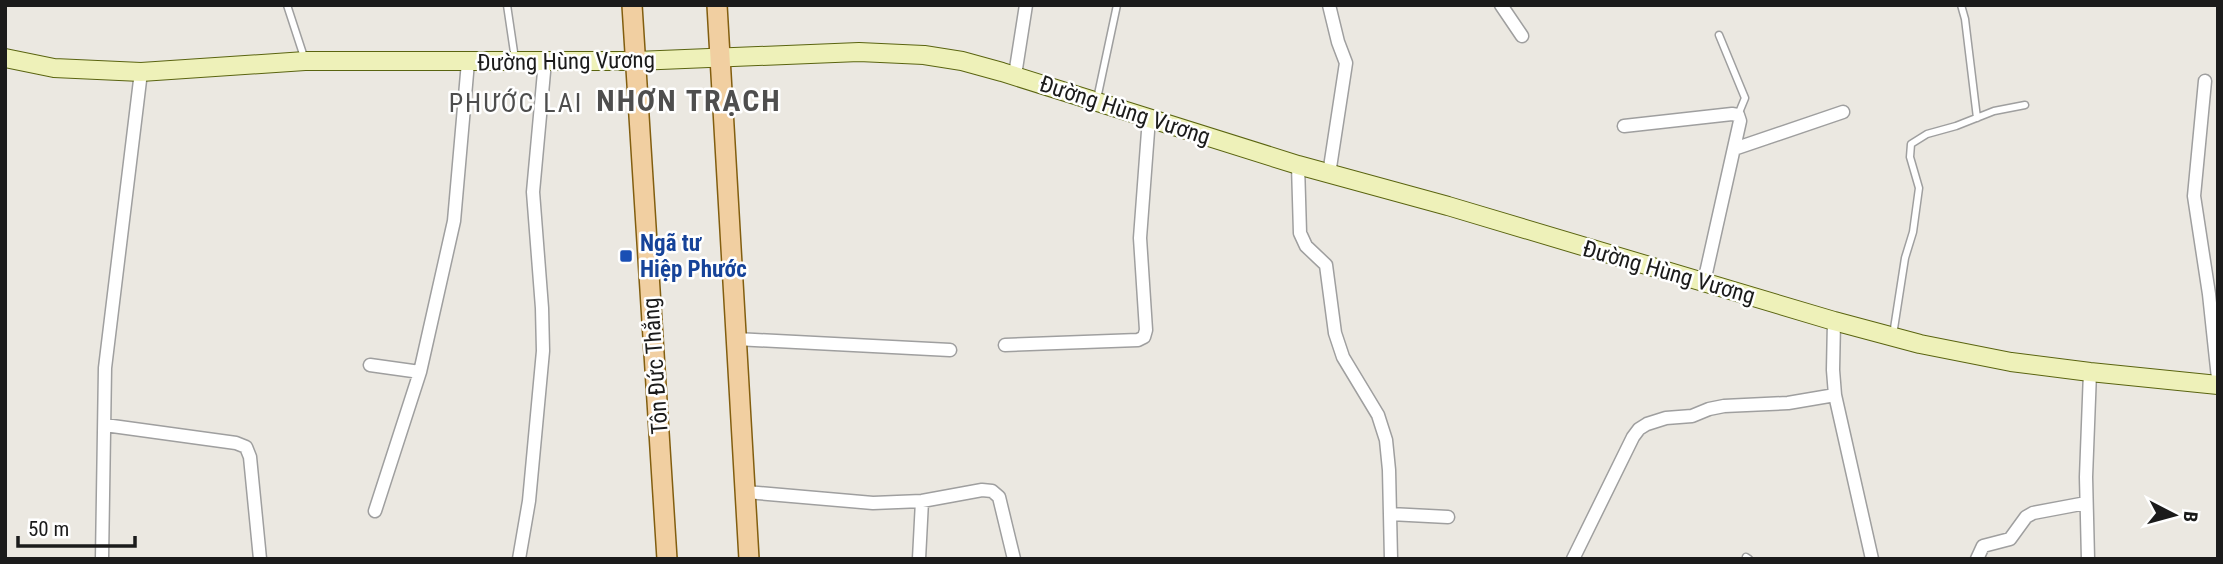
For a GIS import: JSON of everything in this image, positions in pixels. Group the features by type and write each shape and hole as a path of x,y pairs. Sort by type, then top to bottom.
{"main road":[{"name":"Tôn Đức Thắng","path":"632,5 667,559"},
{"path":"718,5 749,559"}],"street":[{"path":"1015,75 1026,5"},
{"path":"1329,5 1346,63 1329,174"},
{"path":"1501,5 1522,36"},
{"name":"Đường Hùng Vương","path":"5,58 54,68 141,72 305,61 636,61 859,52 924,55 962,61 1015,75 1298,165 1448,206 1893,337 2011,362 2218,385"},
{"path":"519,559 529,501 542,366 542,308 533,192 545,61"},
{"path":"374,511 419,372 454,220 468,62"},
{"path":"102,559 105,368 141,72"},
{"path":"2205,81 2194,196 2218,378"},
{"path":"1734,149 1843,112"},
{"path":"1625,126 1732,114 1738,116 1740,121 1704,282"},
{"path":"1005,345 1092,343 1138,340 1144,337 1146,330 1140,238 1149,118"},
{"path":"1298,165 1300,233 1306,246 1326,265 1335,333 1343,356 1378,415 1386,440 1391,559"},
{"path":"1834,321 1835,395 1872,559"},
{"path":"736,339 950,350"},
{"path":"370,365 419,372"},
{"path":"2088,559 2086,503 2090,372"},
{"path":"1573,559 1639,429 1666,418 1692,416 1724,406 1788,402 1835,395"},
{"path":"105,425 236,443 246,447 250,457 260,559"},
{"path":"746,492 853,502 922,501 982,489 992,491 999,497 1014,559"},
{"path":"919,559 922,501"},
{"path":"1978,559 1983,545 2010,539 2026,517 2033,513 2086,503"},
{"path":"1390,514 1448,517"}],"lane":[{"path":"286,5 305,61"},
{"path":"507,5 516,62"},
{"path":"1097,101 1117,5"},
{"path":"1961,5 1977,118"},
{"path":"1719,35 1745,98 1738,116"},
{"path":"1893,337 1919,188 1910,157 1911,144 1927,134 1994,111 2025,105"}],"place":[{"name":"Ngã tư Hiệp Phước","path":"626,256"}],"district":[{"name":"NHƠN TRẠCH","path":"689,101"},
{"name":"PHƯỚC LAI","path":"516,103"}]}
